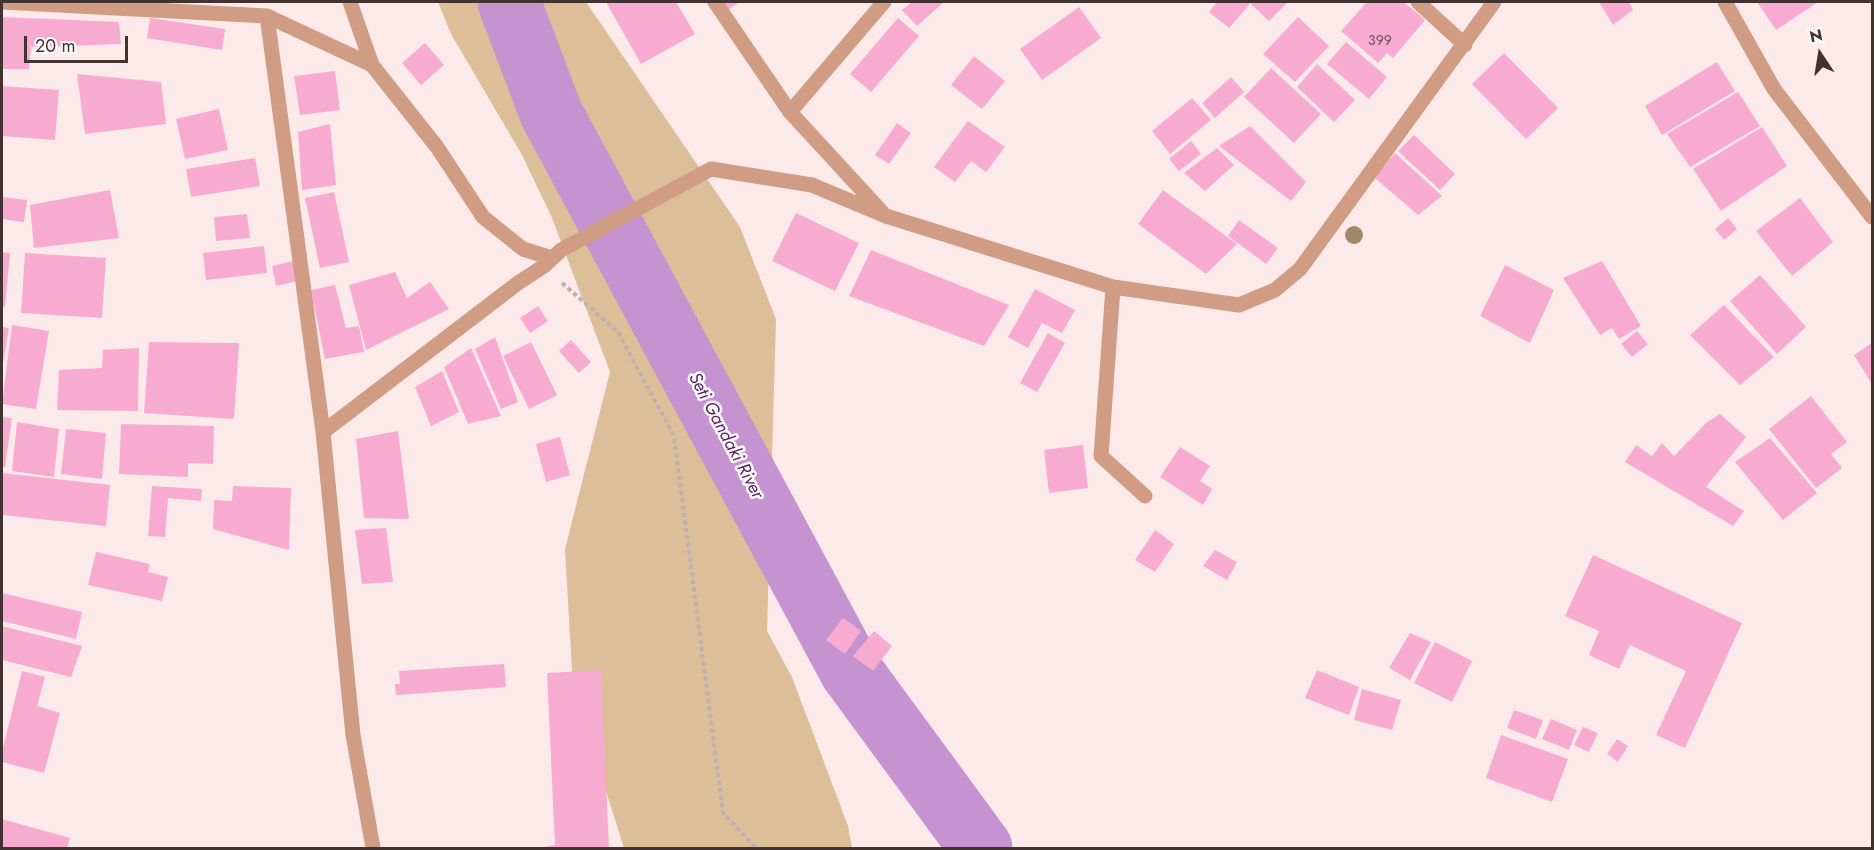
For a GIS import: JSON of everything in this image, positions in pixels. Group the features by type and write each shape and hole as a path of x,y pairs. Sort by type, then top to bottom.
{"street":[{"path":"2,2 243,8 267,16 372,65"},
{"path":"350,2 372,65 436,147 483,217 523,249 552,258"},
{"path":"716,2 790,112 886,216"},
{"path":"790,112 884,2"},
{"path":"1418,2 1465,45"},
{"path":"323,432 552,258 711,169 812,185 886,216 1113,287 1239,305 1275,290 1300,269 1465,45 1494,2"},
{"path":"1725,2 1774,90 1872,217"},
{"path":"267,16 323,432 353,735 373,849"},
{"path":"1113,287 1101,456 1144,496"}],"path":[{"path":"552,258 618,332 674,436 723,813 756,849"}],"shaded area":[{"path":"438,2 586,2 740,227 776,319 767,631 792,677 848,826 852,848 624,848 573,687 565,549 610,372 552,218 522,155 451,34"}],"building":[{"path":"606,2 676,2 695,34 641,64"},
{"path":"723,2 740,2 729,9"},
{"path":"912,2 944,2 917,26 902,10"},
{"path":"1217,2 1247,2 1250,4 1229,28 1209,12"},
{"path":"1249,2 1288,2 1269,21"},
{"path":"1367,2 1404,2 1425,20 1393,58 1387,53 1378,63 1341,31"},
{"path":"1599,2 1629,2 1633,10 1613,25"},
{"path":"1757,2 1818,2 1776,30"},
{"path":"1079,7 1101,38 1042,80 1020,49"},
{"path":"2,17 119,22 121,44 31,47 29,69 2,69"},
{"path":"1298,17 1329,46 1295,82 1263,54"},
{"path":"150,18 225,29 222,50 147,38"},
{"path":"898,18 919,36 871,92 850,74"},
{"path":"1346,42 1387,77 1369,99 1327,64"},
{"path":"425,43 444,65 421,85 402,63"},
{"path":"1504,53 1558,108 1526,139 1472,84"},
{"path":"974,56 1005,81 982,109 951,85"},
{"path":"1717,62 1735,91 1662,135 1645,106"},
{"path":"1317,64 1355,100 1334,122 1297,87"},
{"path":"1271,68 1321,114 1294,143 1244,97"},
{"path":"335,71 340,110 300,115 294,76"},
{"path":"77,74 161,82 166,124 85,134"},
{"path":"1231,77 1244,92 1215,118 1202,103"},
{"path":"2,86 59,90 55,140 2,136"},
{"path":"1738,92 1760,126 1690,167 1667,134"},
{"path":"1192,98 1211,120 1170,154 1152,131"},
{"path":"219,109 228,150 185,159 176,119"},
{"path":"968,121 1005,147 986,172 971,161 955,182 934,167"},
{"path":"897,123 911,133 889,164 875,155"},
{"path":"330,124 336,185 302,190 298,132"},
{"path":"1250,126 1306,182 1291,201 1219,146"},
{"path":"1762,127 1787,166 1721,211 1693,169"},
{"path":"1414,135 1455,174 1440,190 1398,151"},
{"path":"1191,141 1201,154 1179,171 1169,159"},
{"path":"1217,148 1234,165 1205,191 1184,173"},
{"path":"1395,153 1442,196 1418,215 1374,177"},
{"path":"255,158 260,186 191,197 186,169"},
{"path":"110,190 119,238 34,248 30,205"},
{"path":"1163,190 1237,244 1206,274 1138,224"},
{"path":"334,192 349,262 320,268 305,198"},
{"path":"2,197 27,200 24,222 2,219"},
{"path":"1800,198 1833,242 1792,276 1756,231"},
{"path":"796,213 859,243 835,291 772,261"},
{"path":"247,214 250,238 216,241 214,217"},
{"path":"1728,218 1737,229 1724,240 1715,229"},
{"path":"1239,220 1278,248 1266,264 1228,236"},
{"path":"264,246 267,273 206,280 203,253"},
{"path":"871,250 1009,305 984,346 849,296"},
{"path":"2,252 10,253 5,307 2,307"},
{"path":"25,253 106,258 102,318 21,313"},
{"path":"293,261 297,281 276,286 272,266"},
{"path":"1602,261 1641,326 1619,339 1612,328 1600,335 1563,278"},
{"path":"1505,265 1554,290 1530,343 1480,316"},
{"path":"395,272 407,298 430,282 449,309 366,350 349,285"},
{"path":"1760,275 1806,327 1777,354 1730,301"},
{"path":"335,285 346,328 359,326 364,352 325,359 311,290"},
{"path":"1035,289 1075,310 1062,333 1042,323 1028,348 1008,337"},
{"path":"1724,305 1774,357 1740,385 1690,335"},
{"path":"538,306 548,321 530,333 520,318"},
{"path":"12,325 49,331 36,409 2,404"},
{"path":"2,327 9,328 3,363 2,363"},
{"path":"1637,331 1648,344 1632,357 1621,344"},
{"path":"1048,333 1065,343 1037,392 1020,383"},
{"path":"495,337 518,402 501,409 475,349"},
{"path":"571,340 591,362 579,373 559,351"},
{"path":"149,342 239,343 234,419 144,413"},
{"path":"531,342 557,395 529,409 503,356"},
{"path":"1872,343 1872,384 1854,355"},
{"path":"139,348 138,411 57,410 59,370 102,368 103,350"},
{"path":"471,348 501,416 468,424 444,367"},
{"path":"442,371 459,412 431,426 415,387"},
{"path":"1811,396 1847,442 1831,454 1842,468 1816,488 1769,429"},
{"path":"1720,414 1746,437 1706,487 1744,511 1733,526 1625,462 1636,445 1652,456 1662,443 1674,456 1706,423"},
{"path":"2,417 12,418 5,467 2,467"},
{"path":"17,422 59,429 54,477 12,471"},
{"path":"121,424 214,426 213,464 188,463 188,477 119,474"},
{"path":"66,429 106,433 102,479 61,474"},
{"path":"398,431 409,519 364,518 356,439"},
{"path":"560,437 570,475 546,482 536,444"},
{"path":"1770,438 1817,493 1783,520 1735,462"},
{"path":"1083,445 1088,488 1049,493 1044,450"},
{"path":"1180,447 1210,466 1200,481 1212,489 1203,505 1160,477"},
{"path":"2,473 110,485 106,526 2,515"},
{"path":"152,486 202,489 201,501 168,498 165,537 148,536"},
{"path":"233,486 291,488 289,550 213,529 214,500 232,501"},
{"path":"386,528 393,582 362,584 355,530"},
{"path":"1155,530 1174,544 1155,572 1135,560"},
{"path":"1215,550 1237,562 1227,580 1203,566"},
{"path":"96,552 150,564 148,572 168,577 162,601 88,585"},
{"path":"1593,555 1742,623 1685,748 1656,735 1686,671 1630,645 1619,669 1589,655 1599,631 1565,616"},
{"path":"2,593 82,612 76,639 2,621"},
{"path":"843,618 861,631 845,654 826,640"},
{"path":"2,626 82,646 71,677 2,660"},
{"path":"874,631 892,646 873,671 853,656"},
{"path":"1410,633 1431,642 1410,680 1389,668"},
{"path":"1435,642 1472,661 1452,702 1414,683"},
{"path":"504,664 506,687 396,695 395,684 400,684 399,671"},
{"path":"601,670 609,848 540,848 555,845 547,673"},
{"path":"1317,670 1359,687 1349,715 1305,698"},
{"path":"22,671 45,677 37,706 60,713 44,773 2,762 2,752"},
{"path":"1362,689 1401,700 1392,730 1354,720"},
{"path":"1514,710 1543,720 1536,739 1507,728"},
{"path":"1551,719 1577,730 1569,750 1542,739"},
{"path":"1583,727 1598,733 1589,752 1574,745"},
{"path":"1501,735 1568,759 1552,802 1486,778"},
{"path":"1617,739 1628,746 1618,762 1607,754"},
{"path":"2,819 70,838 67,848 2,848"}],"waterway":[{"name":"Seti Gandaki River","path":"509,2 551,113 851,671 981,848"}]}
